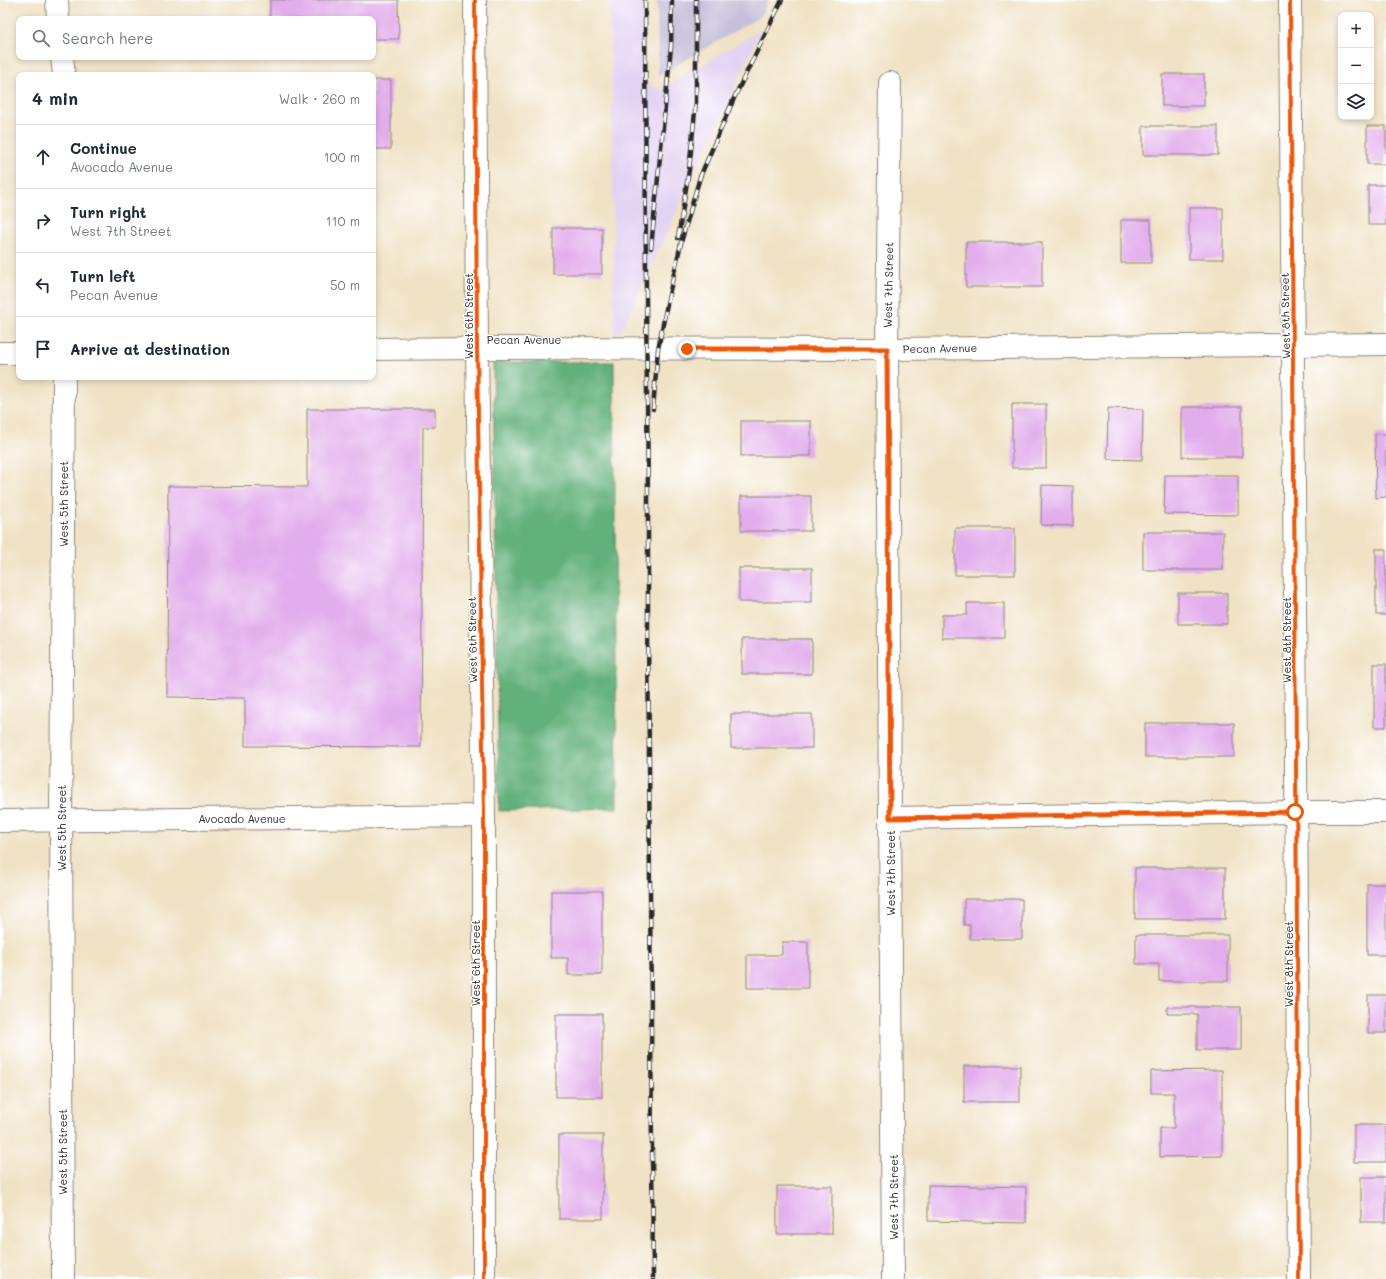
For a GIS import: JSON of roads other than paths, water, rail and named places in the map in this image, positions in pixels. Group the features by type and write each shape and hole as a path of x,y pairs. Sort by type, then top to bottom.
{"street":[{"path":"56,0 58,16"},
{"name":"West 6th Street","path":"475,0 477,348 484,816 484,1279"},
{"name":"West 8th Street","path":"1290,0 1294,344 1295,812 1299,1279"},
{"path":"62,60 64,72"},
{"name":"West 7th Street","path":"890,83 887,349 893,1279"},
{"name":"Pecan Avenue","path":"376,349 887,349 1386,344"},
{"path":"0,353 16,353"},
{"name":"West 5th Street","path":"63,1279 61,820 64,380"},
{"path":"890,818 1386,812"},
{"name":"Avocado Avenue","path":"0,821 484,816"}],"railway":[{"path":"645,0 653,1279"},
{"path":"651,248 671,47 672,0"},
{"path":"678,238 689,170 696,102 696,0"},
{"path":"653,409 658,349 668,299 682,239 700,177 735,96 782,0"}]}
